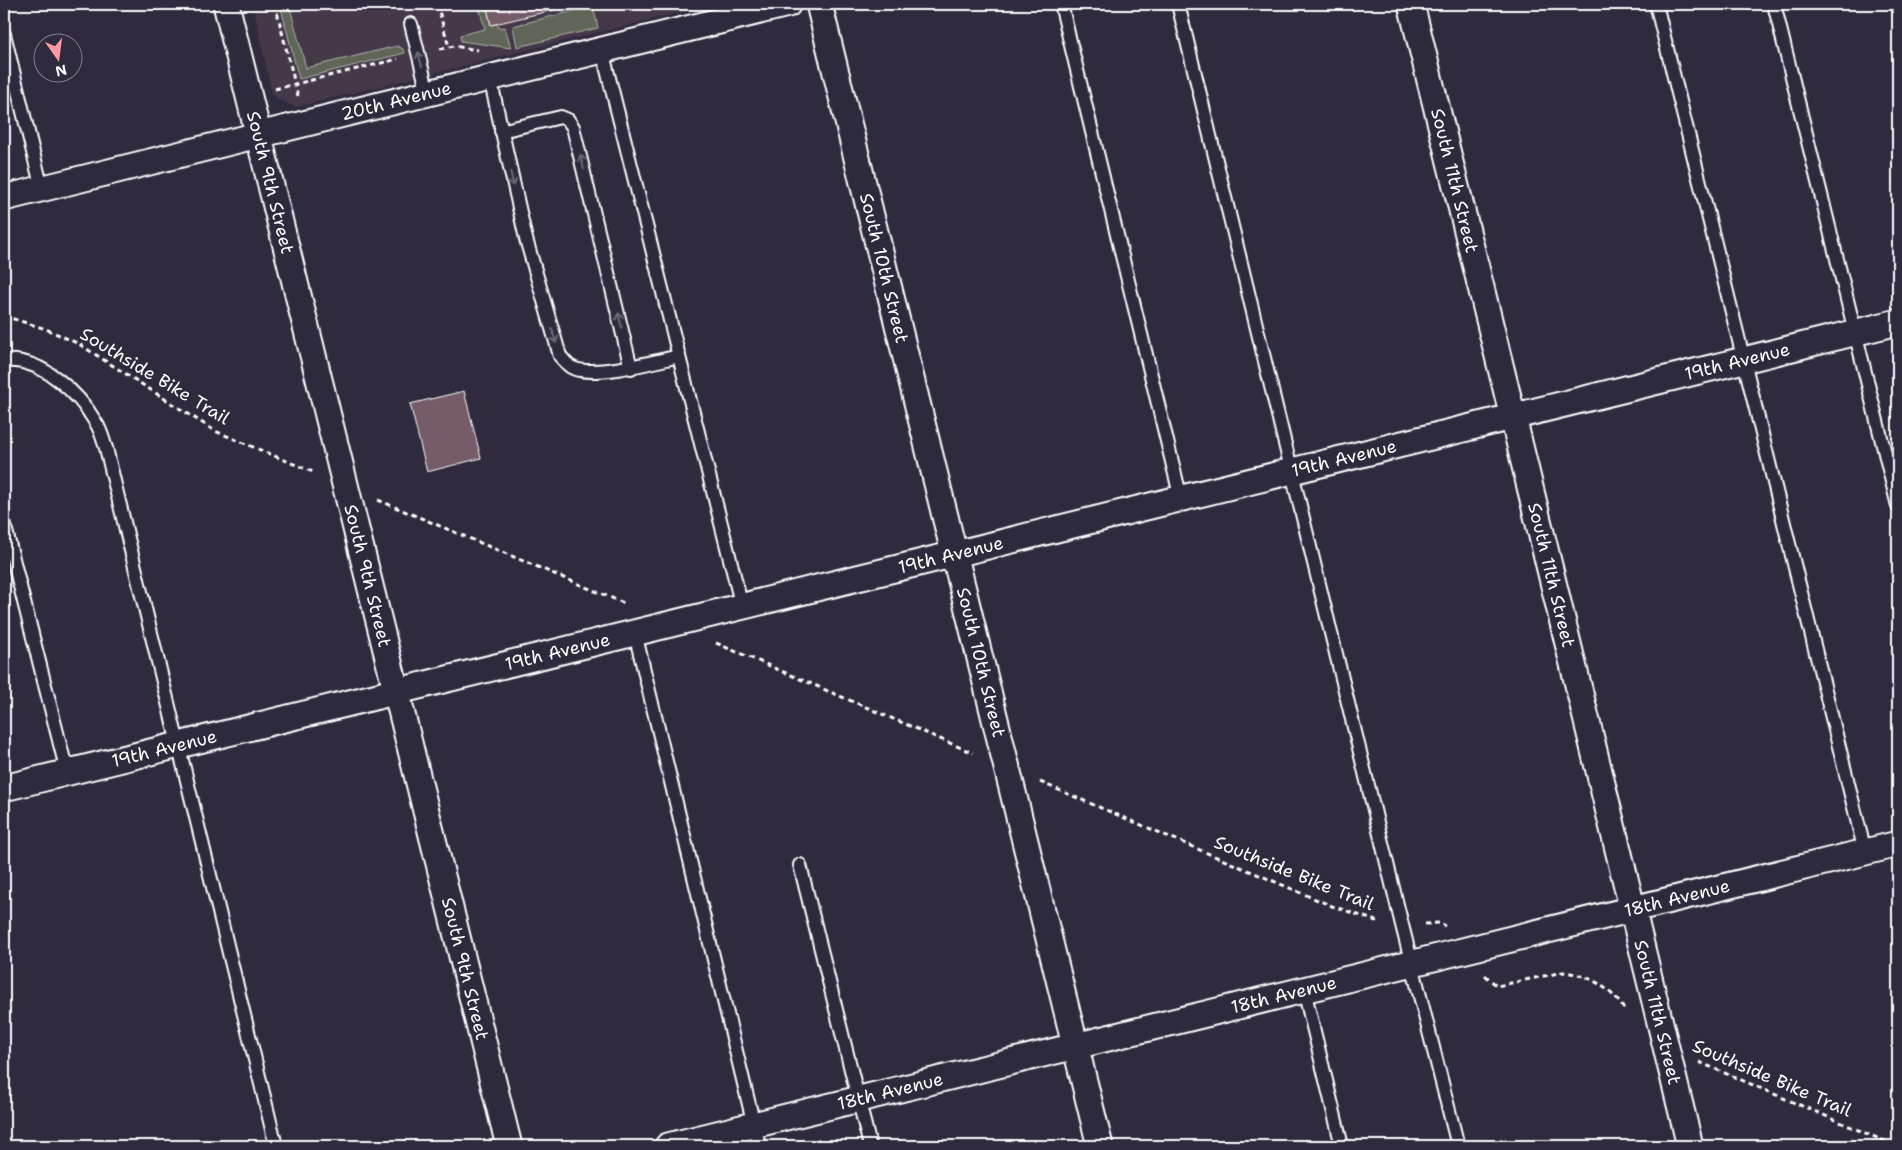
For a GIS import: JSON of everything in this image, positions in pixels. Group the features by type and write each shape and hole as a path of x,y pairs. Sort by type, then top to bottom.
{"street":[{"name":"South 9th Street","path":"226,4 257,135 510,1146"},
{"name":"20th Avenue","path":"4,198 788,4"},
{"name":"South 10th Street","path":"819,4 1100,1146"},
{"name":"South 11th Street","path":"1411,4 1514,417 1690,1146"},
{"name":"19th Avenue","path":"4,788 1898,322"},
{"name":"18th Avenue","path":"668,1146 757,1136 859,1099 1898,844"}],"lane":[{"path":"1061,4 1180,499"},
{"path":"1178,4 1402,925 1458,1146"},
{"path":"1656,4 1865,852"},
{"path":"1774,4 1898,506"},
{"path":"411,24 428,93"},
{"path":"4,34 42,189"},
{"path":"602,50 742,607"},
{"path":"490,78 526,239 560,356 571,367 584,371 631,368 679,356"},
{"path":"502,131 561,117 568,120 573,127 631,368"},
{"path":"4,361 22,362 43,370 64,384 82,402 97,424 106,448 276,1146"},
{"path":"4,522 67,772"},
{"path":"634,634 757,1136"},
{"path":"800,865 870,1146"},
{"path":"1304,990 1342,1146"}],"path":[{"path":"275,4 305,123"},
{"path":"438,4 448,47"},
{"path":"248,96 454,46"},
{"name":"Southside Bike Trail","path":"4,316 46,330 79,344 215,431 345,486"},
{"name":"Southside Bike Trail","path":"1007,768 1332,906 1372,921 1402,925 1440,923 1450,929 1484,973 1497,986 1563,972 1574,973 1596,981 1612,994 1629,1017"},
{"name":"Southside Bike Trail","path":"1667,1048 1896,1146"}],"shaded area":[{"path":"253,4 715,4 296,107 283,102 272,94"}],"green space":[{"path":"280,4 289,4 306,68 397,46 403,49 405,53 299,79"},
{"path":"478,4 486,4 491,25 497,24 499,28 505,27 511,48 461,41 460,35 485,29"},
{"path":"593,6 598,28 517,47 513,26"}],"building":[{"path":"486,4 578,4 491,25"},
{"path":"464,391 481,458 427,472 410,404"}]}
